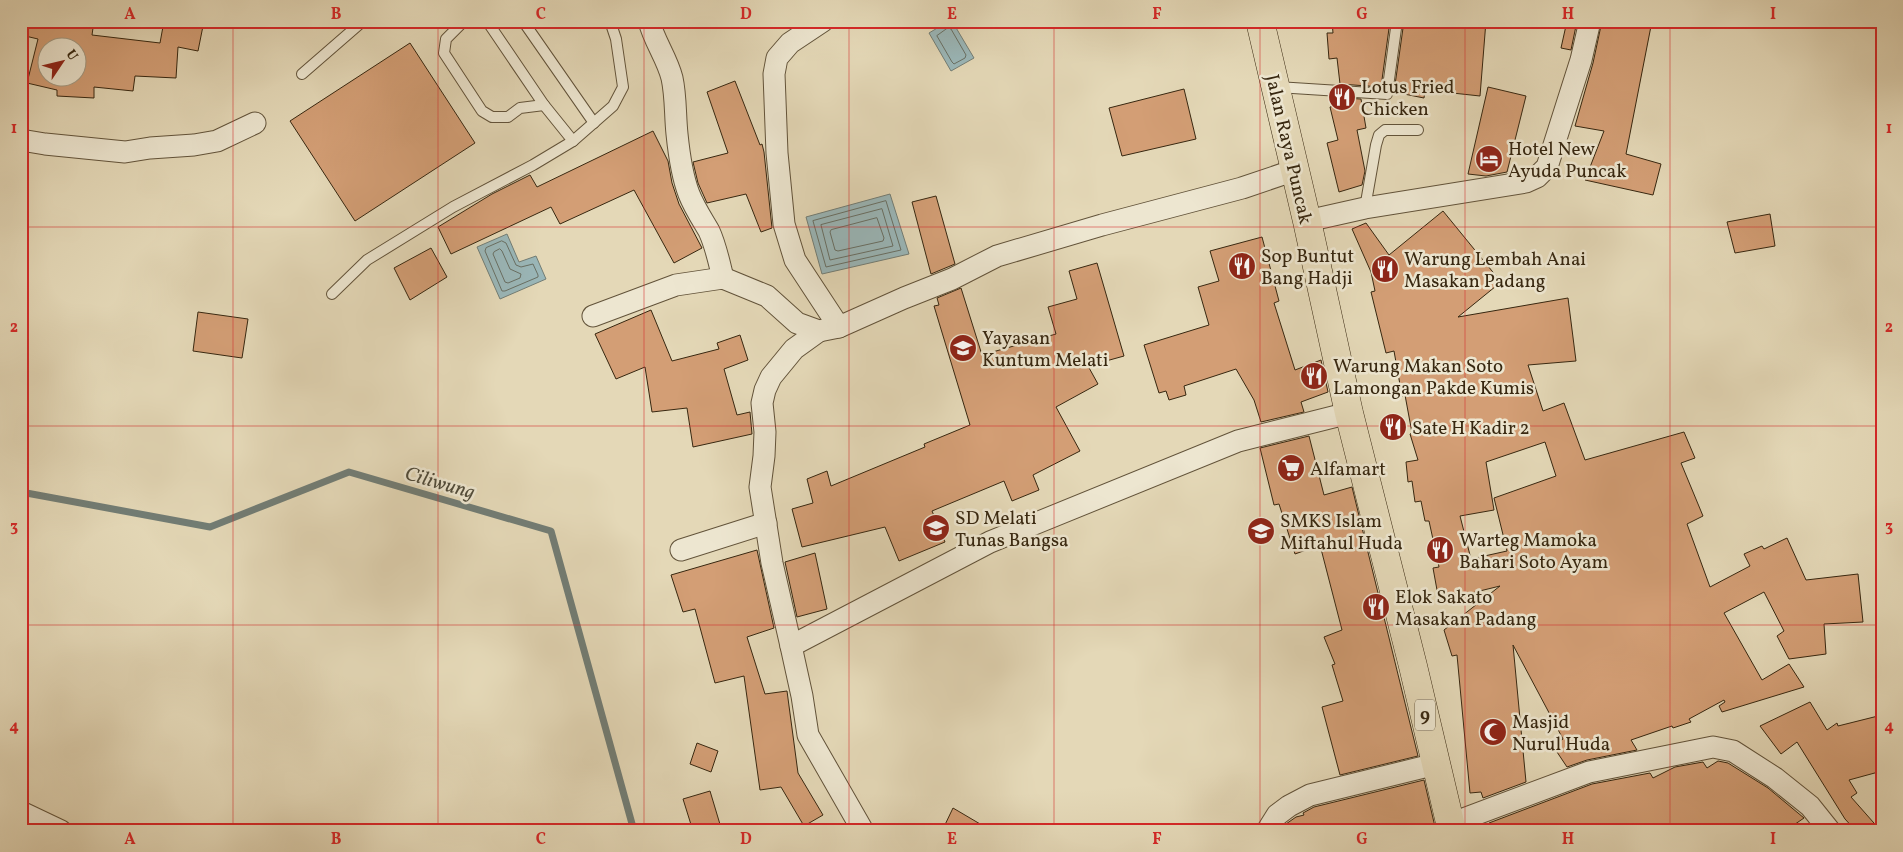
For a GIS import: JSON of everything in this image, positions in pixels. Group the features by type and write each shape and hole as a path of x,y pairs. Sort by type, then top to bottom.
{"highway":[{"name":"Jalan Raya Puncak","path":"1260,21 1307,221 1349,413 1413,666 1451,827"}],"street":[{"path":"649,21 672,77 675,94 677,134 689,196 714,246 723,278"},
{"path":"823,21 790,42 777,58 774,74 777,153 784,224 794,260 829,329"},
{"path":"1307,221 1365,208 1526,182 1537,177 1547,166 1581,60 1590,21"},
{"path":"21,140 125,152 217,141 255,123"},
{"path":"863,831 808,735 802,696 772,563 760,486 765,432 762,403 771,377 794,349 829,329 952,279 997,256 1102,225 1242,188 1294,170"},
{"path":"593,316 676,285 723,278 767,296 797,323 829,329"},
{"path":"791,646 990,542 1238,441 1349,413"},
{"path":"681,550 766,524"},
{"path":"1451,827 1589,772 1713,747 1734,751 1775,778 1810,806 1830,831"},
{"path":"1267,831 1277,815 1310,795 1436,764"},
{"path":"21,812 61,831"}],"lane":[{"path":"302,74 363,21"},
{"path":"464,21 446,38 444,53 482,111 492,117 508,118 520,108 544,105"},
{"path":"487,21 544,105 573,141"},
{"path":"522,21 594,123"},
{"path":"332,294 367,260 454,207 533,165 573,141 612,106 623,87 616,39 610,21"},
{"path":"1276,87 1387,94 1397,21"},
{"path":"1365,208 1379,135 1384,130 1418,130"}],"water":[{"path":"952,21 974,58 951,71 929,33"},
{"path":"890,194 909,254 822,274 806,217"},
{"path":"507,234 519,262 536,256 546,279 500,299 477,247"}],"building":[{"path":"21,21 56,21 93,28 92,35 160,43 164,21 204,21 198,51 178,47 176,78 135,76 133,91 94,87 94,98 57,96 57,90 48,88 88,88 88,38 38,39 21,35"},
{"path":"1332,21 1390,21 1381,87 1340,84 1337,58 1329,59 1327,33 1333,33"},
{"path":"1404,21 1486,21 1480,96 1425,90 1424,98 1394,92"},
{"path":"1567,21 1577,21 1571,50 1561,48"},
{"path":"1602,21 1652,21 1626,154 1661,164 1653,195 1585,180 1604,131 1575,126 1593,63"},
{"path":"38,39 38,86 27,83"},
{"path":"410,43 475,143 355,221 290,121"},
{"path":"735,81 764,152 772,228 761,232 746,194 707,203 698,183 693,162 728,153 707,92"},
{"path":"1488,87 1526,96 1507,172 1486,176 1468,174"},
{"path":"1184,89 1196,139 1122,156 1109,108"},
{"path":"1342,98 1361,99 1366,128 1357,130 1365,171 1362,185 1339,192 1327,143 1338,140 1330,107 1343,104"},
{"path":"653,131 668,161 672,183 679,204 702,248 674,263 634,190 560,224 551,207 451,254 438,227 492,194 530,175 537,187"},
{"path":"936,196 955,264 931,274 912,202"},
{"path":"1443,211 1501,282 1458,317 1568,298 1576,361 1528,365 1543,411 1564,403 1585,460 1684,432 1695,458 1681,463 1703,516 1687,524 1710,587 1750,566 1744,554 1762,546 1764,549 1787,538 1806,580 1858,574 1863,622 1824,624 1826,654 1789,659 1777,636 1784,631 1764,592 1724,613 1762,680 1789,664 1804,687 1722,712 1719,706 1725,702 1724,700 1689,719 1691,722 1673,728 1672,726 1631,740 1637,750 1587,760 1567,767 1553,746 1563,739 1513,645 1526,782 1483,798 1481,792 1470,793 1457,655 1452,656 1444,630 1500,586 1439,601 1433,568 1439,567 1429,521 1425,521 1421,501 1415,502 1412,481 1408,482 1406,462 1418,460 1410,434 1412,433 1405,395 1402,396 1394,351 1386,353 1371,292 1375,291 1371,272 1352,229 1366,223 1389,255","holes":["1545,442 1556,476 1494,498 1507,551 1471,559 1460,516 1494,510 1486,462"]},
{"path":"1770,214 1775,246 1735,253 1727,222"},
{"path":"1262,237 1279,301 1274,303 1295,370 1321,360 1328,392 1301,402 1304,412 1261,422 1254,400 1236,369 1184,386 1186,395 1169,400 1166,391 1159,393 1144,345 1209,325 1198,287 1219,281 1210,251"},
{"path":"431,248 447,277 410,300 394,268"},
{"path":"1097,263 1124,356 1088,366 1098,384 1056,407 1080,451 1033,475 1039,490 1012,501 1004,481 932,511 945,542 899,561 885,527 802,547 792,509 813,503 807,479 827,471 831,486 925,447 924,444 970,425 934,306 939,305 937,298 961,288 982,355 1056,334 1048,307 1077,299 1069,271"},
{"path":"651,310 672,361 719,349 717,343 740,335 748,360 724,369 737,415 750,412 752,434 693,447 687,408 652,412 645,367 616,379 595,334"},
{"path":"198,312 248,319 242,358 193,351"},
{"path":"1309,436 1324,495 1352,487 1418,756 1340,775 1322,707 1343,701 1332,665 1335,664 1324,637 1342,630 1320,545 1295,554 1279,504 1274,505 1260,448"},
{"path":"757,550 774,628 747,637 765,694 787,691 798,773 823,815 804,826 781,787 760,790 744,676 715,683 695,609 683,612 671,575"},
{"path":"815,553 827,609 797,617 785,562"},
{"path":"1810,702 1827,730 1837,723 1838,726 1882,715 1882,771 1849,780 1857,793 1851,797 1881,831 1856,831 1845,819 1797,742 1781,754 1760,726"},
{"path":"697,743 718,751 711,772 690,764"},
{"path":"1718,761 1728,763 1768,788 1804,818 1785,831 1491,831 1489,823 1592,784 1650,773 1653,778 1675,767 1703,762 1707,768"},
{"path":"1424,780 1436,831 1282,831 1286,824 1296,817 1304,815 1303,813 1314,807"},
{"path":"710,791 722,831 693,831 683,799"},
{"path":"953,808 992,831 942,831"}],"waterway":[{"name":"Ciliwung","path":"21,492 210,527 349,472 551,531 634,831"}],"place":[{"name":"Lotus Fried Chicken","path":"1342,97"},
{"name":"Hotel New Ayuda Puncak","path":"1489,159"},
{"name":"Sop Buntut Bang Hadji","path":"1242,266"},
{"name":"Warung Lembah Anai Masakan Padang","path":"1385,269"},
{"name":"Yayasan Kuntum Melati","path":"963,348"},
{"name":"Warung Makan Soto Lamongan Pakde Kumis","path":"1314,376"},
{"name":"Sate H Kadir 2","path":"1393,427"},
{"name":"Alfamart","path":"1291,468"},
{"name":"SD Melati Tunas Bangsa","path":"936,528"},
{"name":"SMKS Islam Miftahul Huda","path":"1261,531"},
{"name":"Warteg Mamoka Bahari Soto Ayam","path":"1440,550"},
{"name":"Elok Sakato Masakan Padang","path":"1376,607"},
{"name":"Masjid Nurul Huda","path":"1493,732"}]}
